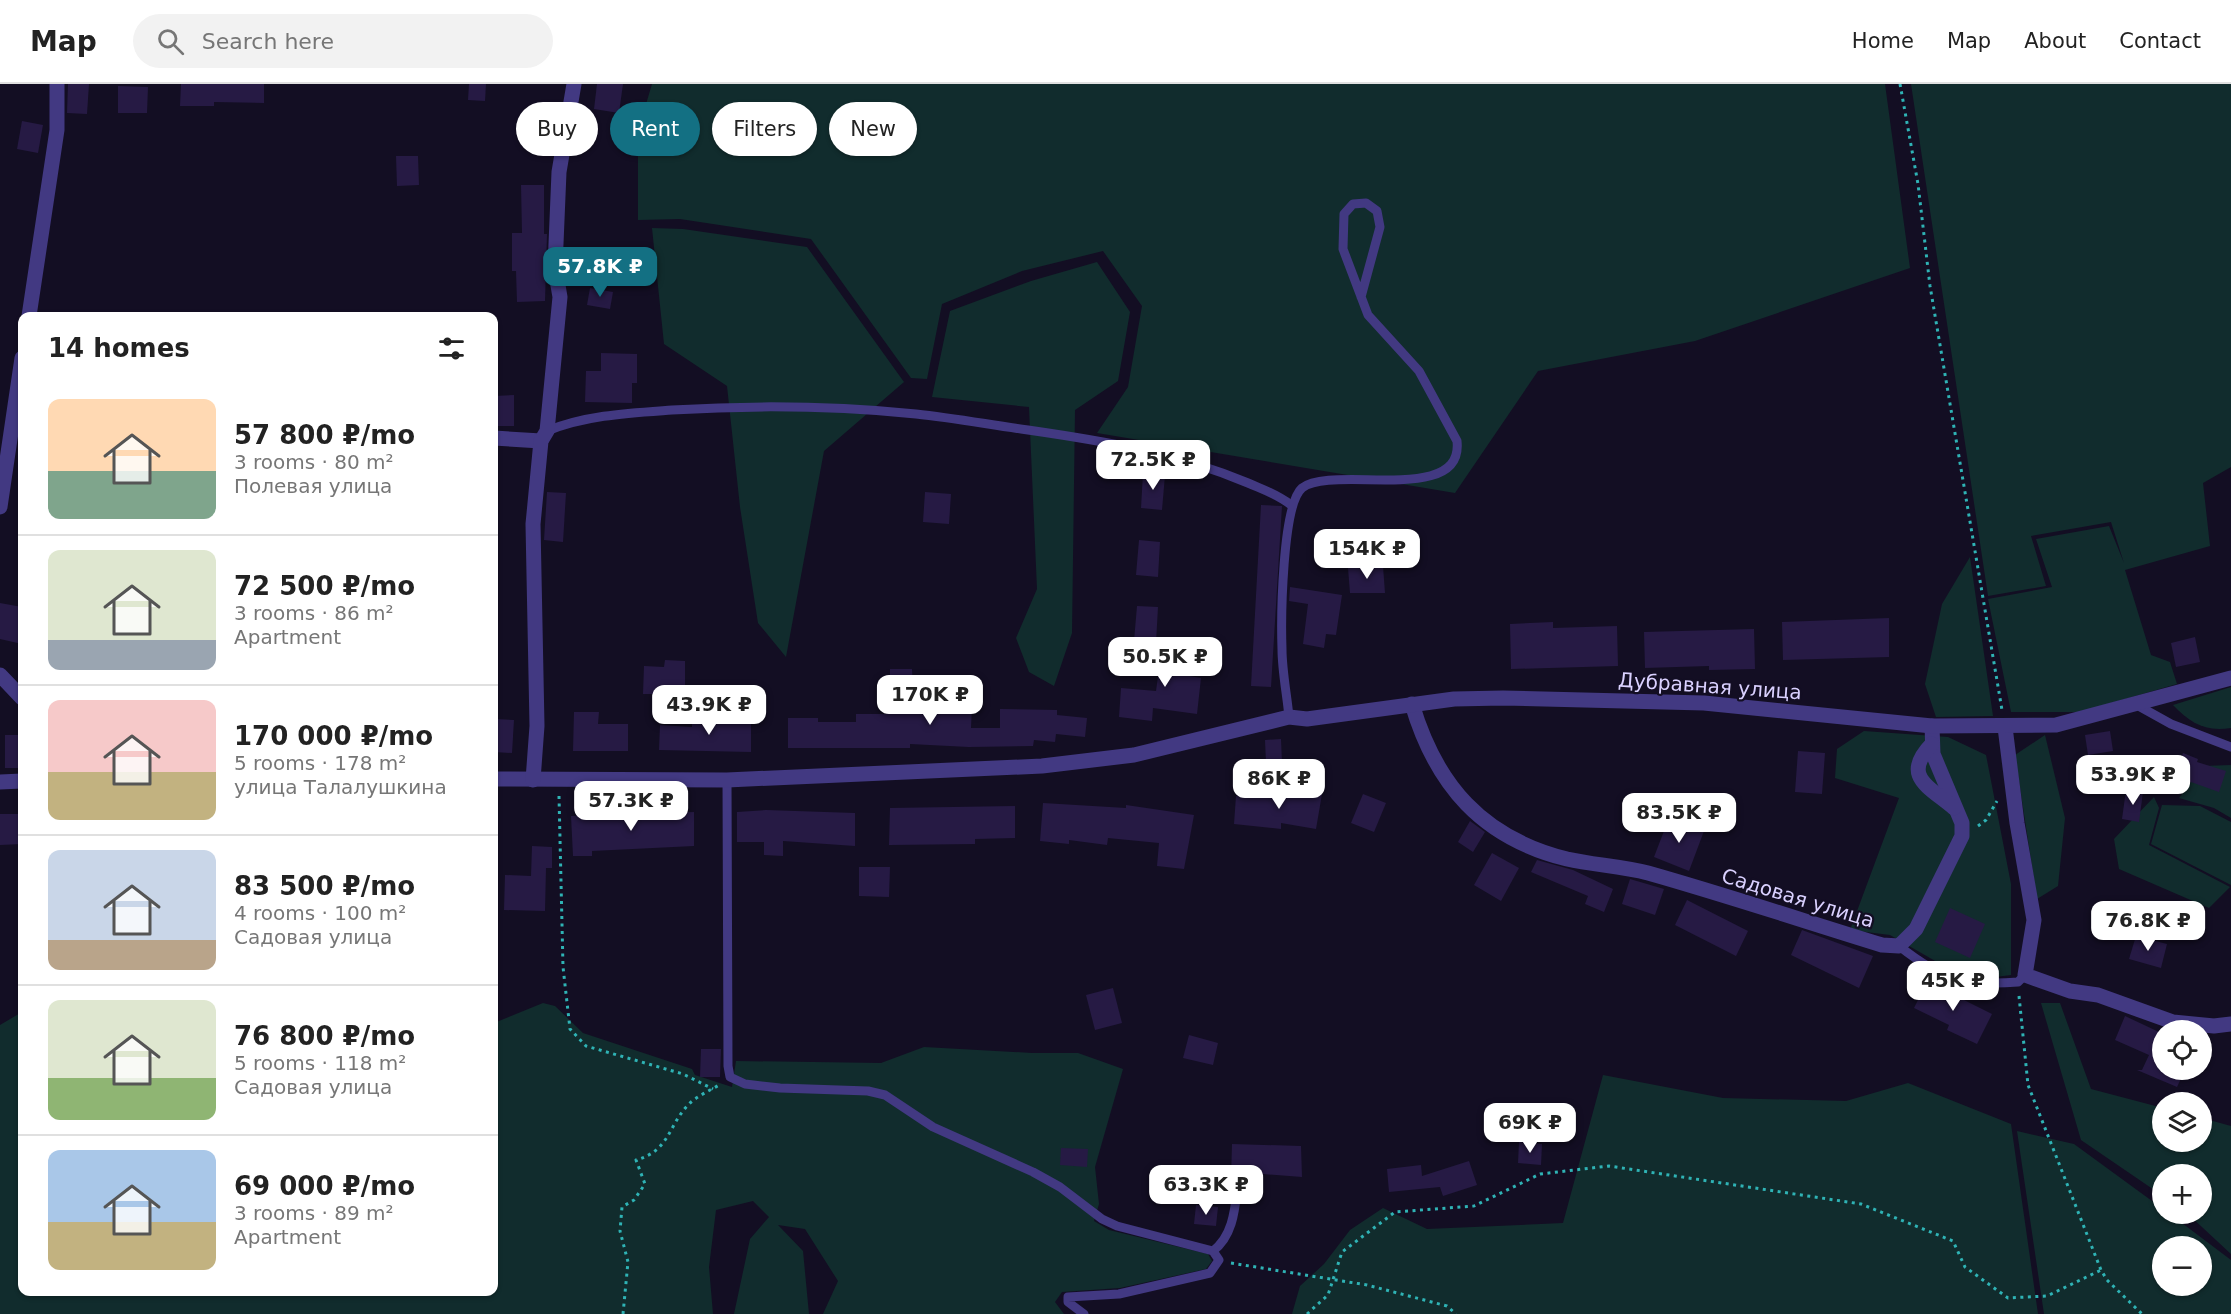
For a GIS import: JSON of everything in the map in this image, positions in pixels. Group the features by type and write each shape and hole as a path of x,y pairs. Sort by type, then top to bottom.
{"street":[{"path":"30,312 57,130 57,84"},
{"path":"533,780 537,726 532,524 561,297 555,268 559,172 574,84"},
{"path":"0,507 15,452 18,412"},
{"path":"498,438 544,436"},
{"path":"0,675 18,694"},
{"name":"Дубравная улица","path":"498,779 728,780 1042,766 1134,755 1289,717 1307,719 1454,699 1704,703 1932,726 2056,725 2231,678"},
{"name":"Садовая улица","path":"1412,704 1423,741 1468,808 1510,838 1566,858 1645,872 1882,945 1899,946"},
{"path":"1899,946 1916,929 1962,836 1962,823 1933,754 1932,726"},
{"path":"2005,727 2034,920 2021,978 2070,991 2098,995 2173,1022 2231,1024"},
{"path":"1932,744 1919,757 1917,767 1919,777 1954,808"},
{"path":"0,782 18,781"}],"lane":[{"path":"1289,717 1282,650 1285,557 1292,505 1302,489 1318,480 1397,481 1431,475 1447,467 1454,459 1457,441 1419,371 1368,315 1361,297 1343,249 1344,214 1353,204 1366,203 1377,211 1380,227 1361,297"},
{"path":"544,436 570,422 628,413 699,409 840,408 917,414 1103,440 1225,472 1277,494 1292,505"},
{"path":"2135,704 2171,724 2231,747"},
{"path":"728,780 729,866 726,941 730,1077 757,1085 868,1090 885,1095 933,1127 1033,1172 1060,1187 1102,1219 1117,1226 1213,1251 1219,1260 1209,1273 1119,1294 1068,1297 1068,1302 1084,1314"},
{"path":"1899,946 1922,965 1954,979 1980,985 2021,978"},
{"path":"1213,1251 1221,1245 1234,1220 1238,1183"}],"path":[{"path":"1900,84 1918,184 1929,286 2005,727"},
{"path":"558,780 563,968 570,1029 586,1046 683,1074 713,1089"},
{"path":"1962,836 1986,820 2012,784"},
{"path":"2021,978 2020,1034 2028,1085 2101,1270 2107,1280 2142,1314"},
{"path":"622,1314 628,1262 620,1231 622,1208 634,1200 645,1184 636,1160 647,1157 666,1141 688,1106 730,1077"},
{"path":"1307,1314 1329,1295 1342,1252 1395,1212 1474,1206 1540,1174 1609,1166 1861,1204 1953,1241 1965,1267 2008,1298 2046,1296 2101,1270"},
{"path":"1219,1260 1334,1279 1447,1306 1455,1314"}],"green space":[{"path":"652,84 1885,84 1910,268 1695,341 1538,371 1455,493 1097,433 1128,387 1142,306 1103,251 1022,271 942,304 927,379 911,378 811,239 680,219 638,220 638,156 700,156 700,102 647,102"},
{"path":"1911,84 2231,84 2231,467 2203,483 2210,546 2125,570 2151,655 2170,662 2177,684 2080,712 2011,712 1988,599 2052,587 2036,539 2109,526 2124,563 2111,522 2031,536 2046,586 1988,596"},
{"path":"652,228 683,229 807,247 904,382 824,451 786,657 758,623 740,507 727,386 664,344"},
{"path":"1097,262 1130,312 1118,381 1075,410 1072,633 1054,686 1029,672 1016,638 1037,589 1029,407 932,397 950,311 1031,281"},
{"path":"1970,557 1993,716 1936,717 1925,684 1942,604"},
{"path":"2231,687 2231,728 2213,729 2199,725 2173,705"},
{"path":"1864,731 1948,737 1986,755 2011,884 2011,975 1988,978 1963,977 1890,935 1850,930 1899,798 1835,778 1837,749"},
{"path":"2045,735 2065,818 2058,886 2037,899 2015,755"},
{"path":"2231,765 2231,818 2214,808 2179,798 2203,766"},
{"path":"2154,797 2159,808 2149,845 2230,887 2209,908 2119,869 2114,839"},
{"path":"2162,805 2200,806 2231,822 2231,885 2151,844"},
{"path":"543,1003 555,1006 583,1033 692,1069 695,1075 732,1087 736,1061 881,1063 924,1047 1078,1053 1123,1069 1095,1167 1099,1204 1094,1221 1109,1230 1208,1254 1212,1261 1206,1269 1120,1288 1062,1292 1055,1302 1064,1314 823,1314 838,1281 805,1229 778,1225 803,1251 809,1314 734,1314 750,1239 769,1217 753,1201 716,1210 709,1267 713,1314 0,1314 0,1025 18,1014 18,1296 498,1296 498,1021"},
{"path":"2041,1003 2060,1003 2091,1089 2152,1105 2152,1152 2212,1152 2212,1121 2231,1126 2231,1254 2199,1224 2212,1224 2212,1164 2152,1164 2152,1188 2081,1140"},
{"path":"1603,1075 1723,1098 1846,1101 1908,1083 2011,1124 2038,1314 1292,1314 1300,1286 1324,1264 1350,1230 1383,1208 1427,1229 1563,1223"},
{"path":"2017,1131 2074,1144 2152,1201 2152,1224 2183,1224 2199,1236 2152,1236 2152,1296 2212,1296 2212,1246 2231,1260 2231,1314 2044,1314"}],"building":[{"path":"68,84 89,84 87,114 67,113"},
{"path":"181,84 264,84 264,103 214,102 214,106 180,106"},
{"path":"469,84 486,84 485,101 468,100"},
{"path":"597,84 623,84 621,102 610,102 610,112 598,110 598,102 595,102"},
{"path":"118,86 148,87 147,113 118,113"},
{"path":"22,121 43,125 38,153 17,149"},
{"path":"396,156 418,156 419,185 397,186"},
{"path":"521,185 544,185 544,234 547,234 545,301 517,302 516,271 512,271 512,233 522,233"},
{"path":"590,288 613,292 610,309 587,305"},
{"path":"601,353 637,354 637,383 632,383 632,403 585,402 586,371 601,371"},
{"path":"514,395 514,426 498,426 498,396"},
{"path":"1143,473 1165,475 1162,510 1141,508"},
{"path":"547,492 566,493 563,542 544,540"},
{"path":"925,492 951,494 949,524 923,522"},
{"path":"1261,505 1282,506 1271,687 1251,686"},
{"path":"1139,540 1160,542 1158,577 1136,575"},
{"path":"1383,566 1385,593 1350,593 1348,568"},
{"path":"1290,587 1342,595 1336,635 1326,634 1324,648 1303,644 1308,604 1289,601"},
{"path":"0,603 18,606 18,643 0,639"},
{"path":"1137,606 1158,607 1156,643 1134,641"},
{"path":"1889,618 1889,657 1783,660 1782,622"},
{"path":"1553,622 1553,628 1617,626 1618,666 1511,669 1510,624"},
{"path":"1754,629 1755,669 1709,670 1709,666 1645,668 1644,632"},
{"path":"2195,637 2200,662 2176,667 2171,643"},
{"path":"1163,640 1188,643 1184,675 1201,678 1197,714 1153,708 1152,721 1119,717 1121,688 1156,691"},
{"path":"665,660 685,661 685,688 664,688 664,694 643,694 644,666 664,667"},
{"path":"890,669 912,669 914,711 950,713 951,704 972,705 971,728 1000,728 1000,709 1057,710 1057,715 1087,718 1085,737 1056,734 1055,742 1034,740 1033,746 969,747 910,744 910,748 788,748 788,718 818,718 818,722 856,722 856,714 890,714"},
{"path":"574,712 599,712 598,724 628,724 628,751 573,751"},
{"path":"726,714 751,714 751,752 659,750 660,725 692,727 692,720 726,722"},
{"path":"498,719 514,720 512,753 498,752"},
{"path":"2110,731 2113,751 2088,755 2085,735"},
{"path":"5,735 18,735 18,768 5,768"},
{"path":"1281,739 1282,763 1266,763 1265,740"},
{"path":"1798,751 1825,753 1822,794 1795,792"},
{"path":"2183,753 2198,759 2197,762 2226,771 2219,792 2174,776"},
{"path":"1264,789 1322,794 1316,829 1281,823 1281,829 1234,824 1236,796 1264,797"},
{"path":"2126,790 2143,792 2139,822 2122,819"},
{"path":"1363,794 1386,803 1374,832 1351,823"},
{"path":"1043,803 1126,808 1126,805 1194,815 1184,869 1157,866 1159,843 1108,838 1107,845 1069,840 1069,844 1040,841"},
{"path":"1015,806 1015,838 975,839 975,844 889,845 890,808"},
{"path":"766,810 855,813 855,846 783,841 783,856 764,855 764,842 737,842 737,812"},
{"path":"694,812 694,846 592,851 592,856 573,856 571,816"},
{"path":"0,814 18,814 18,844 0,845"},
{"path":"1669,818 1704,831 1689,871 1654,857"},
{"path":"1470,821 1485,832 1473,852 1458,842"},
{"path":"532,846 552,847 552,868 546,868 545,911 504,910 505,875 531,876"},
{"path":"1492,853 1519,868 1501,901 1474,885"},
{"path":"1537,860 1573,870 1613,889 1604,912 1585,904 1588,896 1531,872"},
{"path":"859,867 890,867 889,897 859,896"},
{"path":"1630,879 1664,889 1655,915 1622,904"},
{"path":"1687,900 1748,931 1736,956 1675,925"},
{"path":"1950,908 1985,924 1970,958 1935,942"},
{"path":"1802,930 1873,956 1859,988 1791,955"},
{"path":"2136,936 2167,944 2161,968 2129,959"},
{"path":"1928,980 1966,997 1964,1000 1992,1014 1977,1044 1947,1030 1949,1025 1914,1008"},
{"path":"1113,988 1122,1023 1095,1030 1086,995"},
{"path":"2125,1016 2152,1029 2152,1076 2137,1070 2142,1070 2149,1055 2115,1040"},
{"path":"1189,1035 1218,1043 1213,1065 1183,1058"},
{"path":"701,1049 721,1049 720,1077 700,1077"},
{"path":"2161,1080 2180,1080 2177,1087"},
{"path":"1519,1142 1542,1144 1541,1165 1518,1163"},
{"path":"1232,1144 1301,1146 1302,1177 1249,1173 1249,1180 1238,1176 1231,1179"},
{"path":"1061,1148 1088,1149 1087,1167 1060,1165"},
{"path":"1469,1161 1477,1185 1443,1196 1440,1187 1389,1192 1387,1169 1421,1165 1422,1176"},
{"path":"1196,1205 1218,1207 1216,1226 1194,1224"}]}
